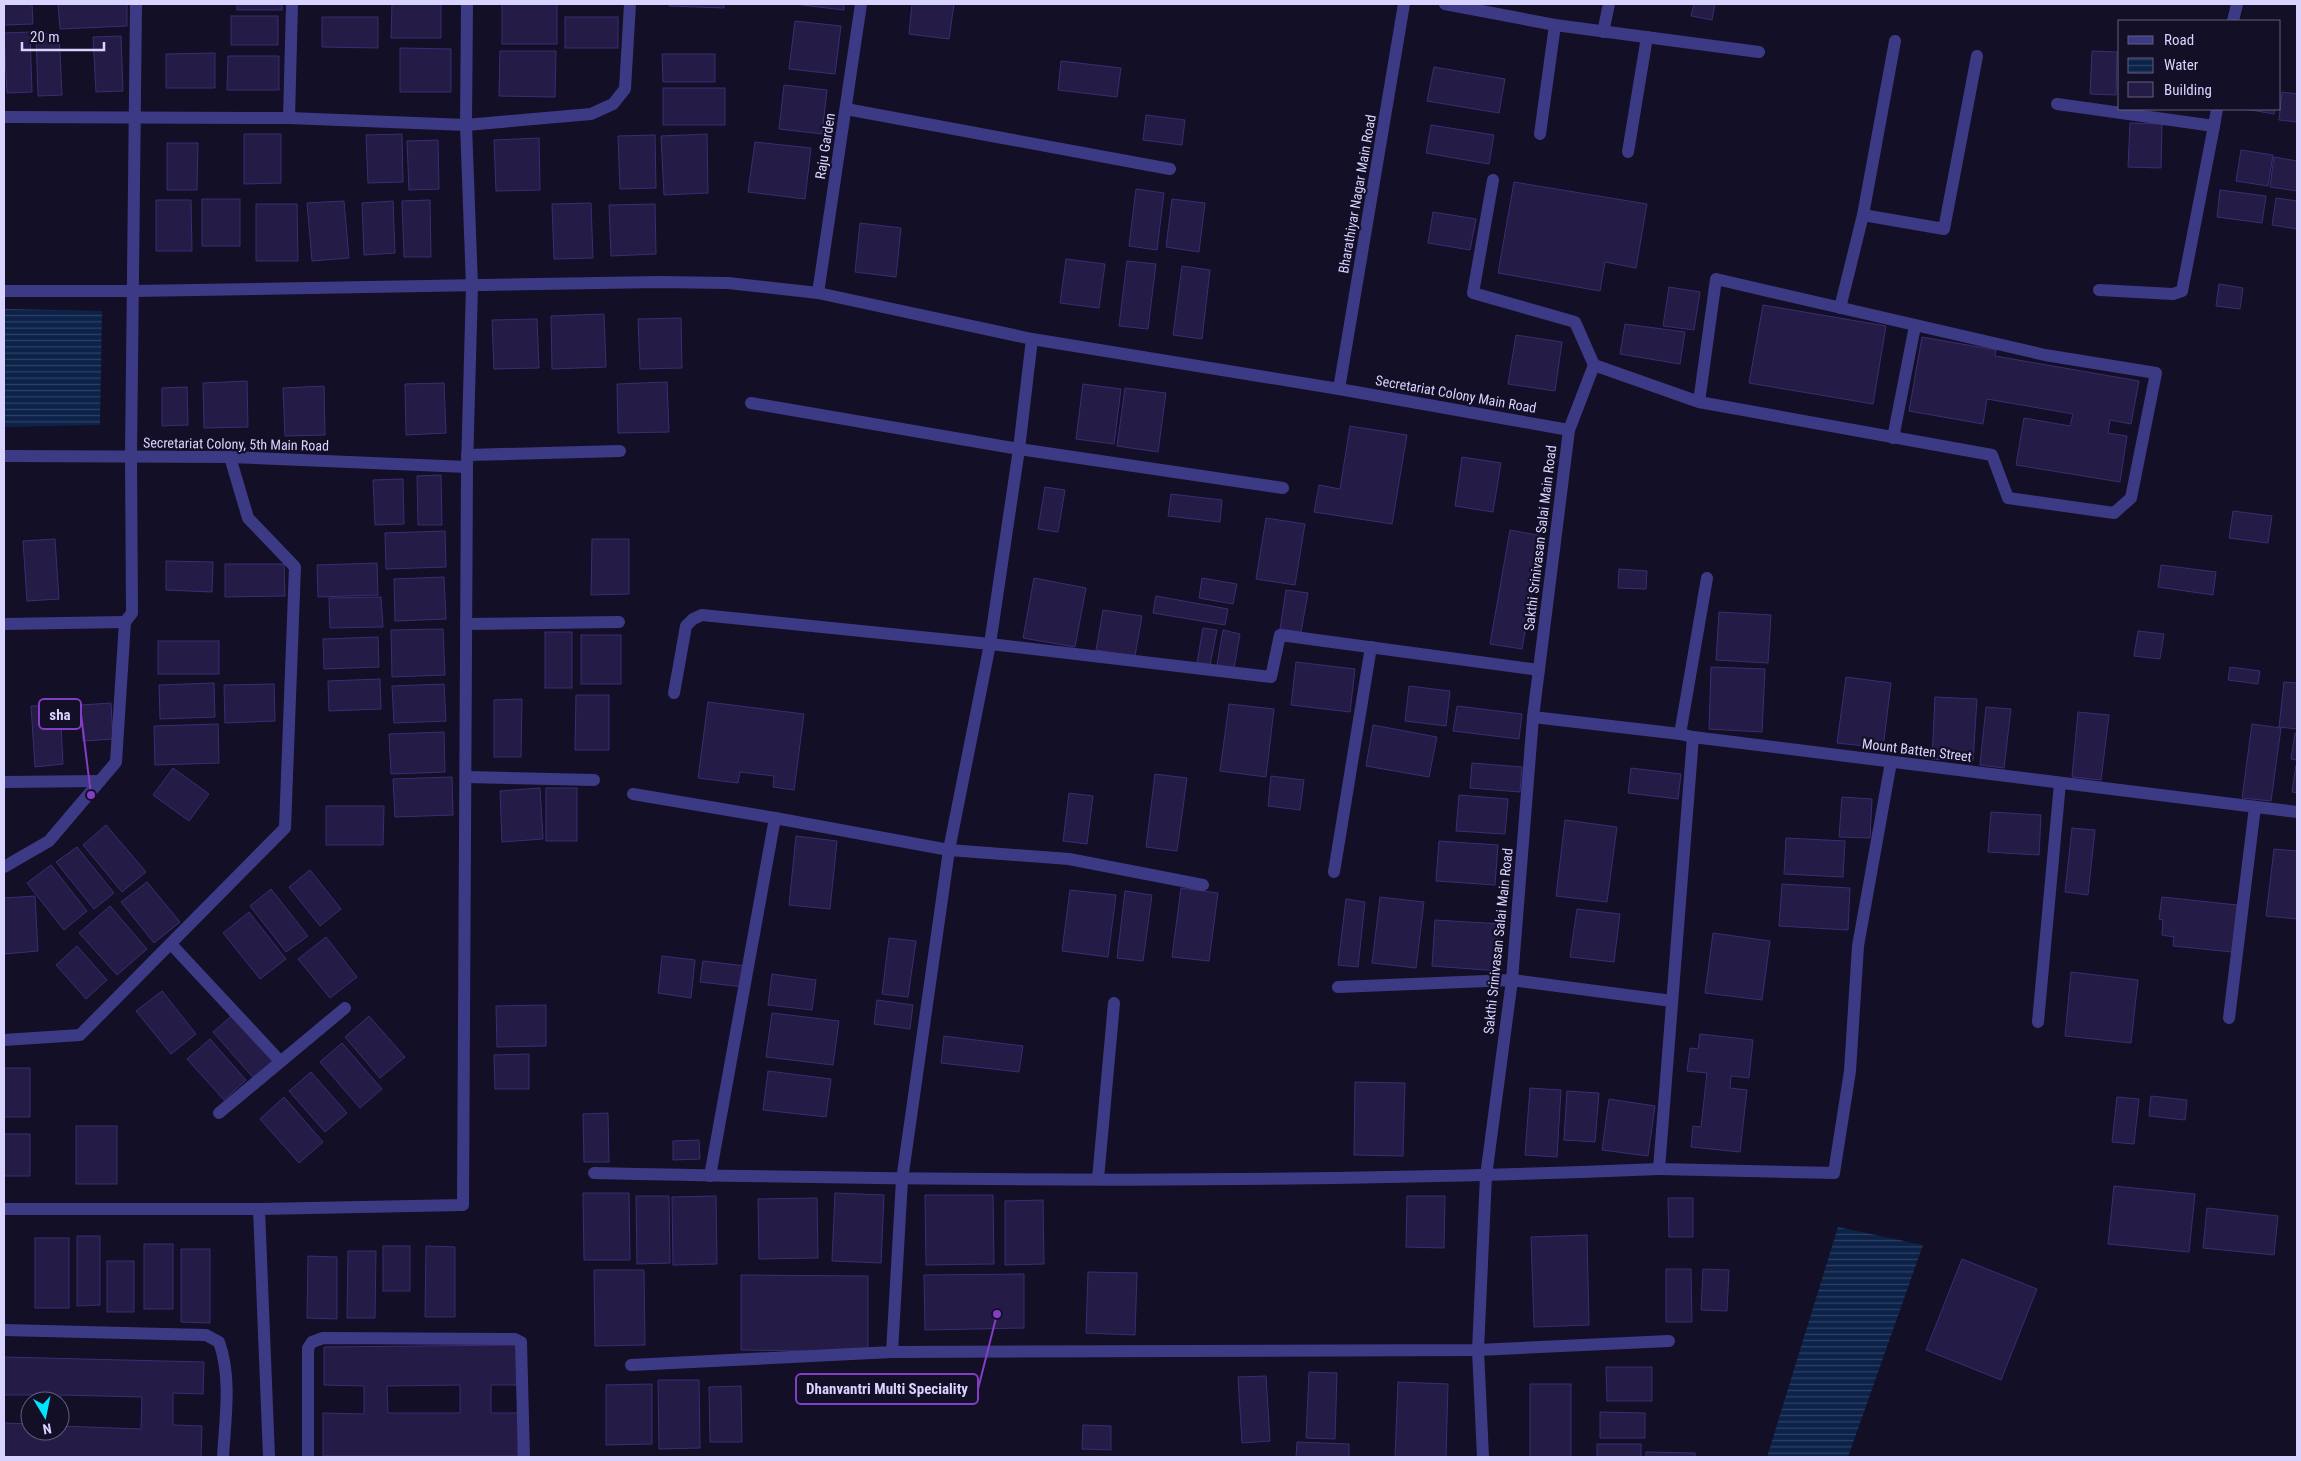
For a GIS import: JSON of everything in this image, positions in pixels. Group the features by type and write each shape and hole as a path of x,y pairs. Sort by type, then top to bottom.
{"street":[{"path":"4,866 49,841 116,762 125,622 132,613 131,456 136,4"},
{"path":"289,118 292,4"},
{"path":"4,1209 259,1209 463,1205 467,461 472,286 466,125 467,4"},
{"path":"4,117 289,118 466,125 591,114 613,104 625,89 630,4"},
{"name":"Raju Garden","path":"818,293 861,4"},
{"name":"Bharathiyar Nagar Main Road","path":"1339,389 1404,4"},
{"path":"1445,4 1555,25 1759,52"},
{"path":"1603,32 1609,4"},
{"path":"2233,20 2237,4"},
{"path":"1540,134 1555,25"},
{"path":"1628,152 1646,37"},
{"path":"1840,308 1862,215 1895,41"},
{"path":"1862,215 1944,229 1977,56"},
{"path":"2057,104 2214,126"},
{"path":"846,109 1170,169"},
{"path":"2099,290 2173,294 2182,291 2217,110"},
{"path":"1493,180 1473,294 1575,322 1594,365 1699,402 1992,455 2008,498 2114,512 2131,498 2156,373 2044,354 1716,279 1699,402"},
{"name":"Secretariat Colony Main Road","path":"4,291 133,291 659,282 728,283 818,293 1032,339 1339,389 1569,430"},
{"path":"1893,438 1915,326"},
{"path":"892,1352 902,1180 949,850 990,644 1019,449 1032,339"},
{"name":"Sakthi Srinivasan Salai Main Road","path":"1483,1457 1478,1350 1486,1176 1512,980 1533,717 1569,430 1594,365"},
{"path":"751,403 1019,449 1283,488"},
{"name":"Secretariat Colony, 5th Main Road","path":"4,456 467,461 620,451"},
{"path":"4,1040 80,1035 285,828 295,567 248,518 230,457"},
{"path":"1680,734 1707,578"},
{"path":"674,693 686,626 693,619 702,615 990,644 1271,677 1280,635 1539,670"},
{"path":"4,624 125,622"},
{"path":"466,624 619,622"},
{"path":"1334,872 1371,647"},
{"name":"Mount Batten Street","path":"1533,717 2297,812"},
{"path":"1659,1169 1693,737"},
{"path":"594,1173 902,1180 1486,1176 1659,1169 1834,1173 1850,1071 1858,946 1891,762"},
{"path":"466,777 594,780"},
{"path":"4,782 100,781"},
{"path":"2038,1022 2060,783"},
{"path":"633,794 949,850 1069,859 1204,885"},
{"path":"2229,1018 2255,807"},
{"path":"710,1176 775,818"},
{"path":"171,944 280,1061"},
{"path":"1338,987 1512,980 1672,1001"},
{"path":"1098,1179 1114,1003"},
{"path":"219,1113 345,1008"},
{"path":"259,1209 269,1457"},
{"path":"4,1330 206,1335 219,1342 225,1358 226,1397 223,1457"},
{"path":"308,1457 308,1348 312,1342 323,1338 515,1338 521,1342 524,1457"},
{"path":"631,1365 892,1352 1478,1350 1669,1341"}],"water":[{"path":"4,309 102,311 100,425 4,427"},
{"path":"1838,1227 1923,1245 1848,1457 1767,1457"}],"building":[{"path":"4,4 32,4 33,24 4,25"},
{"path":"58,4 127,4 127,26 60,29"},
{"path":"237,4 282,4 282,10 237,10"},
{"path":"392,4 441,4 441,38 391,38"},
{"path":"502,4 557,4 557,44 502,44"},
{"path":"669,4 724,4 724,8 669,6"},
{"path":"794,4 844,4 844,10"},
{"path":"912,4 954,4 949,39 909,34"},
{"path":"1694,4 1715,4 1712,20 1691,16"},
{"path":"231,16 278,16 278,45 231,45"},
{"path":"322,17 378,17 378,48 322,47"},
{"path":"565,17 618,17 618,48 565,48"},
{"path":"795,21 841,26 835,74 789,69"},
{"path":"30,32 32,92 7,93 4,33"},
{"path":"59,33 62,95 38,96 36,34"},
{"path":"121,36 123,91 96,92 93,37"},
{"path":"400,48 451,49 451,92 400,92"},
{"path":"500,51 556,51 555,97 499,96"},
{"path":"2092,51 2117,52 2116,95 2090,94"},
{"path":"215,53 215,88 166,88 166,54"},
{"path":"662,54 715,54 715,82 663,82"},
{"path":"228,56 279,56 279,90 227,90"},
{"path":"1061,61 1121,68 1117,97 1058,90"},
{"path":"1434,67 1505,79 1499,113 1427,101"},
{"path":"784,85 827,90 822,134 779,129"},
{"path":"663,88 725,88 725,125 663,125"},
{"path":"2282,92 2297,94 2297,122 2279,120"},
{"path":"2251,110 2275,110 2274,114"},
{"path":"1146,115 1185,120 1182,145 1143,140"},
{"path":"2130,123 2162,124 2161,168 2128,167"},
{"path":"1431,125 1494,135 1489,164 1426,153"},
{"path":"244,134 281,134 281,183 244,184"},
{"path":"402,134 403,182 368,183 366,135"},
{"path":"707,134 708,193 664,195 661,136"},
{"path":"655,135 656,188 620,189 618,136"},
{"path":"539,138 540,190 496,191 494,140"},
{"path":"438,140 439,189 409,190 407,141"},
{"path":"755,142 811,148 805,199 748,192"},
{"path":"167,143 198,143 197,190 167,190"},
{"path":"2241,150 2273,155 2268,186 2236,181"},
{"path":"2274,157 2297,161 2297,191 2270,187"},
{"path":"1514,182 1647,204 1636,268 1605,262 1600,291 1498,273"},
{"path":"1136,189 1164,193 1157,250 1129,246"},
{"path":"2220,190 2266,196 2262,223 2217,217"},
{"path":"2276,198 2297,201 2297,229 2272,225"},
{"path":"202,199 240,199 240,246 202,246"},
{"path":"1172,199 1205,203 1199,252 1166,247"},
{"path":"156,200 191,200 192,251 156,251"},
{"path":"430,200 431,257 404,257 402,201"},
{"path":"344,201 349,258 312,261 307,203"},
{"path":"393,201 395,253 364,255 362,203"},
{"path":"591,203 593,258 554,259 552,204"},
{"path":"256,204 297,204 298,261 256,261"},
{"path":"655,204 656,254 611,256 609,205"},
{"path":"1433,212 1476,219 1470,250 1428,243"},
{"path":"860,223 901,228 896,277 855,272"},
{"path":"1066,259 1105,264 1099,308 1060,303"},
{"path":"1127,261 1156,264 1148,329 1119,326"},
{"path":"1182,266 1210,270 1202,339 1173,335"},
{"path":"2219,284 2243,288 2240,309 2216,306"},
{"path":"1669,287 1700,292 1694,330 1663,326"},
{"path":"1763,305 1886,326 1873,404 1749,383"},
{"path":"604,314 606,367 552,369 551,316"},
{"path":"681,318 682,368 640,369 638,319"},
{"path":"537,319 539,368 494,369 492,320"},
{"path":"1625,324 1685,332 1680,364 1620,354"},
{"path":"1516,335 1562,342 1555,391 1508,384"},
{"path":"1922,337 1996,350 1995,356 2139,381 2131,424 2110,420 2108,433 2127,436 2120,482 2016,465 2024,418 2070,426 2073,414 1987,399 1983,424 1909,411"},
{"path":"247,381 248,427 204,428 203,383"},
{"path":"667,382 669,432 618,433 617,384"},
{"path":"444,383 446,433 406,435 405,384"},
{"path":"1083,384 1121,389 1114,444 1076,439"},
{"path":"324,386 325,435 285,436 283,388"},
{"path":"187,387 188,425 162,426 162,388"},
{"path":"1125,388 1166,393 1158,452 1117,446"},
{"path":"1350,426 1407,435 1392,524 1314,512 1319,485 1340,489"},
{"path":"1462,457 1501,463 1493,512 1455,506"},
{"path":"441,475 442,525 418,525 417,476"},
{"path":"403,479 404,524 375,525 373,480"},
{"path":"1045,487 1065,490 1058,532 1038,529"},
{"path":"1171,494 1222,500 1220,522 1168,516"},
{"path":"2233,511 2272,516 2268,543 2229,538"},
{"path":"1266,518 1305,524 1295,585 1256,579"},
{"path":"1510,530 1542,536 1522,649 1490,644"},
{"path":"445,531 446,567 386,569 385,533"},
{"path":"55,539 59,599 27,601 23,541"},
{"path":"592,539 629,539 629,594 591,595"},
{"path":"166,561 213,562 212,592 166,590"},
{"path":"377,563 378,595 318,597 317,565"},
{"path":"225,564 284,564 285,596 225,597"},
{"path":"2161,565 2216,572 2213,595 2158,587"},
{"path":"1619,569 1647,571 1646,589 1618,588"},
{"path":"444,577 446,619 395,621 394,579"},
{"path":"1034,578 1086,588 1075,647 1023,638"},
{"path":"1202,578 1237,584 1233,604 1199,598"},
{"path":"1286,590 1308,593 1301,632 1280,629"},
{"path":"1156,596 1228,609 1225,625 1153,613"},
{"path":"381,597 383,627 330,628 329,598"},
{"path":"1103,610 1142,616 1135,656 1096,650"},
{"path":"1719,612 1771,615 1768,663 1716,660"},
{"path":"1203,628 1217,630 1210,665 1197,663"},
{"path":"443,629 445,675 392,677 391,630"},
{"path":"1223,630 1240,634 1234,668 1217,665"},
{"path":"2138,631 2164,634 2160,659 2134,656"},
{"path":"545,632 572,632 572,688 545,688"},
{"path":"581,635 621,635 621,684 581,684"},
{"path":"378,637 379,667 324,669 323,639"},
{"path":"158,641 219,641 219,674 158,674"},
{"path":"1296,662 1355,669 1350,712 1291,705"},
{"path":"1711,667 1765,669 1762,732 1709,729"},
{"path":"2230,667 2260,671 2258,684 2228,680"},
{"path":"1846,677 1891,683 1883,748 1837,743"},
{"path":"380,679 381,709 329,711 328,681"},
{"path":"2284,682 2297,683 2297,729 2279,727"},
{"path":"214,683 215,717 160,719 159,685"},
{"path":"274,684 275,721 225,723 224,685"},
{"path":"444,684 446,721 394,723 392,686"},
{"path":"1409,686 1450,691 1446,726 1405,721"},
{"path":"576,695 609,695 609,750 575,750"},
{"path":"1935,697 1977,699 1973,761 1932,759"},
{"path":"522,699 521,757 494,757 494,700"},
{"path":"708,702 804,714 794,790 773,787 774,776 740,772 738,783 698,778"},
{"path":"111,703 113,739 83,741 81,705"},
{"path":"1229,704 1274,709 1266,777 1220,771"},
{"path":"60,705 63,764 35,767 31,706"},
{"path":"1457,706 1522,714 1519,739 1453,731"},
{"path":"1986,707 2011,709 2004,768 1980,765"},
{"path":"2078,712 2109,715 2101,780 2072,777"},
{"path":"218,724 219,763 155,765 154,726"},
{"path":"2252,724 2281,728 2271,801 2242,798"},
{"path":"1373,725 1437,737 1429,777 1366,766"},
{"path":"444,732 445,772 391,774 389,734"},
{"path":"2295,733 2297,733 2297,760 2291,759"},
{"path":"1472,763 1522,767 1520,792 1470,788"},
{"path":"2297,765 2297,793 2292,792"},
{"path":"173,768 209,794 189,821 153,795"},
{"path":"1631,768 1681,774 1678,799 1628,793"},
{"path":"1155,774 1187,778 1177,851 1146,847"},
{"path":"1271,776 1304,780 1300,810 1268,806"},
{"path":"452,777 453,815 395,817 393,779"},
{"path":"540,788 543,839 502,842 500,791"},
{"path":"546,788 577,788 577,841 546,841"},
{"path":"1069,793 1093,796 1087,844 1063,841"},
{"path":"1459,795 1508,799 1505,834 1456,831"},
{"path":"1842,797 1872,799 1870,838 1839,837"},
{"path":"326,806 384,806 383,845 326,845"},
{"path":"1991,812 2041,815 2039,855 1988,852"},
{"path":"1565,820 1617,827 1607,902 1556,896"},
{"path":"106,825 146,872 122,892 83,845"},
{"path":"2072,828 2095,830 2088,895 2065,892"},
{"path":"796,836 837,841 830,909 789,905"},
{"path":"1786,838 1845,841 1843,877 1784,874"},
{"path":"1439,841 1498,845 1495,885 1436,881"},
{"path":"77,847 114,893 94,909 56,862"},
{"path":"2274,849 2297,851 2297,919 2266,916"},
{"path":"51,865 87,911 64,930 27,883"},
{"path":"310,870 341,909 320,926 289,887"},
{"path":"147,882 180,922 154,943 121,902"},
{"path":"1782,884 1850,888 1848,930 1779,926"},
{"path":"1181,888 1218,893 1209,961 1172,957"},
{"path":"271,889 308,936 286,952 250,906"},
{"path":"1070,890 1116,895 1108,957 1062,951"},
{"path":"1125,891 1152,895 1143,961 1117,958"},
{"path":"35,896 38,951 4,954 4,898"},
{"path":"1380,897 1424,902 1416,968 1372,963"},
{"path":"2162,897 2237,905 2232,952 2173,946 2174,937 2162,935 2163,920 2159,919"},
{"path":"1346,899 1365,902 1358,967 1338,965"},
{"path":"110,906 147,949 117,975 79,933"},
{"path":"1577,909 1620,914 1614,962 1570,957"},
{"path":"249,912 286,959 260,979 223,933"},
{"path":"1435,920 1502,924 1499,971 1432,966"},
{"path":"1713,933 1770,941 1762,1000 1705,993"},
{"path":"326,937 357,977 330,998 298,959"},
{"path":"889,938 916,941 908,997 882,994"},
{"path":"77,946 107,980 86,999 56,965"},
{"path":"662,956 695,960 691,998 658,993"},
{"path":"703,961 746,966 744,987 700,982"},
{"path":"2071,972 2138,980 2131,1043 2065,1036"},
{"path":"772,974 816,980 812,1010 768,1005"},
{"path":"162,991 196,1034 171,1054 136,1011"},
{"path":"877,1000 913,1005 910,1029 874,1024"},
{"path":"546,1005 546,1046 497,1047 496,1006"},
{"path":"235,1013 278,1061 256,1081 213,1032"},
{"path":"772,1013 839,1021 833,1065 766,1057"},
{"path":"369,1016 405,1057 380,1078 345,1037"},
{"path":"1700,1034 1753,1040 1749,1078 1731,1076 1730,1088 1747,1090 1740,1152 1691,1147 1693,1126 1701,1127 1707,1073 1687,1071 1690,1048 1698,1049"},
{"path":"944,1036 1023,1046 1019,1072 941,1063"},
{"path":"210,1039 246,1080 224,1100 187,1059"},
{"path":"342,1043 382,1089 360,1108 320,1062"},
{"path":"529,1054 529,1089 495,1089 494,1055"},
{"path":"4,1068 30,1068 30,1117 4,1117"},
{"path":"768,1071 831,1079 826,1117 763,1110"},
{"path":"311,1072 347,1113 325,1132 289,1091"},
{"path":"1355,1082 1405,1083 1403,1156 1354,1155"},
{"path":"1530,1088 1561,1090 1557,1157 1525,1155"},
{"path":"1567,1091 1599,1093 1595,1142 1564,1140"},
{"path":"2151,1096 2187,1100 2185,1120 2149,1116"},
{"path":"284,1097 323,1142 299,1163 260,1119"},
{"path":"2117,1097 2139,1099 2134,1144 2112,1142"},
{"path":"1609,1099 1655,1106 1648,1156 1602,1150"},
{"path":"608,1113 609,1162 584,1162 583,1114"},
{"path":"76,1126 117,1126 117,1184 76,1184"},
{"path":"4,1134 30,1134 30,1176 4,1176"},
{"path":"699,1140 700,1159 673,1160 673,1141"},
{"path":"2114,1186 2195,1194 2189,1252 2108,1244"},
{"path":"583,1193 629,1193 630,1260 584,1260"},
{"path":"835,1193 884,1195 881,1263 832,1261"},
{"path":"925,1195 993,1195 994,1264 926,1265"},
{"path":"636,1196 669,1196 670,1263 637,1264"},
{"path":"716,1196 717,1264 673,1265 672,1197"},
{"path":"1407,1196 1445,1196 1444,1248 1406,1247"},
{"path":"817,1198 818,1258 759,1259 758,1199"},
{"path":"1668,1198 1693,1198 1693,1237 1669,1237"},
{"path":"1043,1200 1044,1264 1005,1265 1005,1201"},
{"path":"2207,1208 2278,1216 2274,1255 2203,1248"},
{"path":"1587,1235 1589,1325 1534,1327 1531,1237"},
{"path":"77,1236 100,1236 100,1305 77,1306"},
{"path":"35,1238 69,1238 69,1308 35,1308"},
{"path":"144,1244 173,1244 173,1309 144,1309"},
{"path":"383,1246 410,1246 410,1291 383,1291"},
{"path":"426,1246 455,1247 455,1317 425,1317"},
{"path":"181,1249 210,1249 210,1323 181,1322"},
{"path":"348,1251 376,1251 375,1318 347,1318"},
{"path":"308,1256 337,1257 337,1319 307,1318"},
{"path":"1962,1259 2037,1289 2001,1380 1926,1350"},
{"path":"107,1261 134,1261 134,1312 107,1312"},
{"path":"1666,1269 1691,1269 1692,1322 1666,1322"},
{"path":"1703,1269 1729,1270 1727,1311 1701,1310"},
{"path":"594,1270 644,1270 645,1345 595,1346"},
{"path":"1088,1272 1137,1273 1135,1335 1086,1333"},
{"path":"1024,1274 1024,1328 925,1330 924,1275"},
{"path":"741,1275 868,1276 868,1352 741,1350"},
{"path":"518,1345 518,1385 491,1385 491,1413 518,1413 518,1456 323,1456 323,1413 364,1414 364,1386 324,1385 324,1347","holes":["460,1385 460,1413 388,1413 387,1386"]},
{"path":"4,1357 204,1362 203,1394 173,1393 173,1425 202,1426 201,1457 4,1457 4,1423 20,1424 20,1441 70,1441 70,1426 141,1429 142,1397 70,1395 70,1391 20,1391 20,1395 4,1395"},
{"path":"1606,1367 1652,1367 1652,1401 1607,1401"},
{"path":"1309,1372 1337,1373 1335,1439 1306,1438"},
{"path":"1266,1376 1270,1441 1242,1443 1238,1377"},
{"path":"658,1380 699,1380 700,1448 659,1449"},
{"path":"1398,1382 1448,1384 1446,1457 1395,1457"},
{"path":"652,1384 652,1444 606,1445 606,1385"},
{"path":"1530,1384 1571,1384 1571,1457 1530,1457"},
{"path":"741,1386 742,1442 710,1442 709,1387"},
{"path":"1600,1412 1645,1413 1645,1438 1600,1438"},
{"path":"1083,1425 1111,1426 1111,1450 1082,1449"},
{"path":"1297,1442 1349,1444 1349,1457 1296,1457"},
{"path":"1597,1444 1641,1444 1641,1457 1597,1457"},
{"path":"1646,1452 1695,1453 1695,1457 1646,1457"}],"place":[{"name":"sha","path":"91,795"},
{"name":"Dhanvantri Multi Speciality","path":"997,1314"}]}
